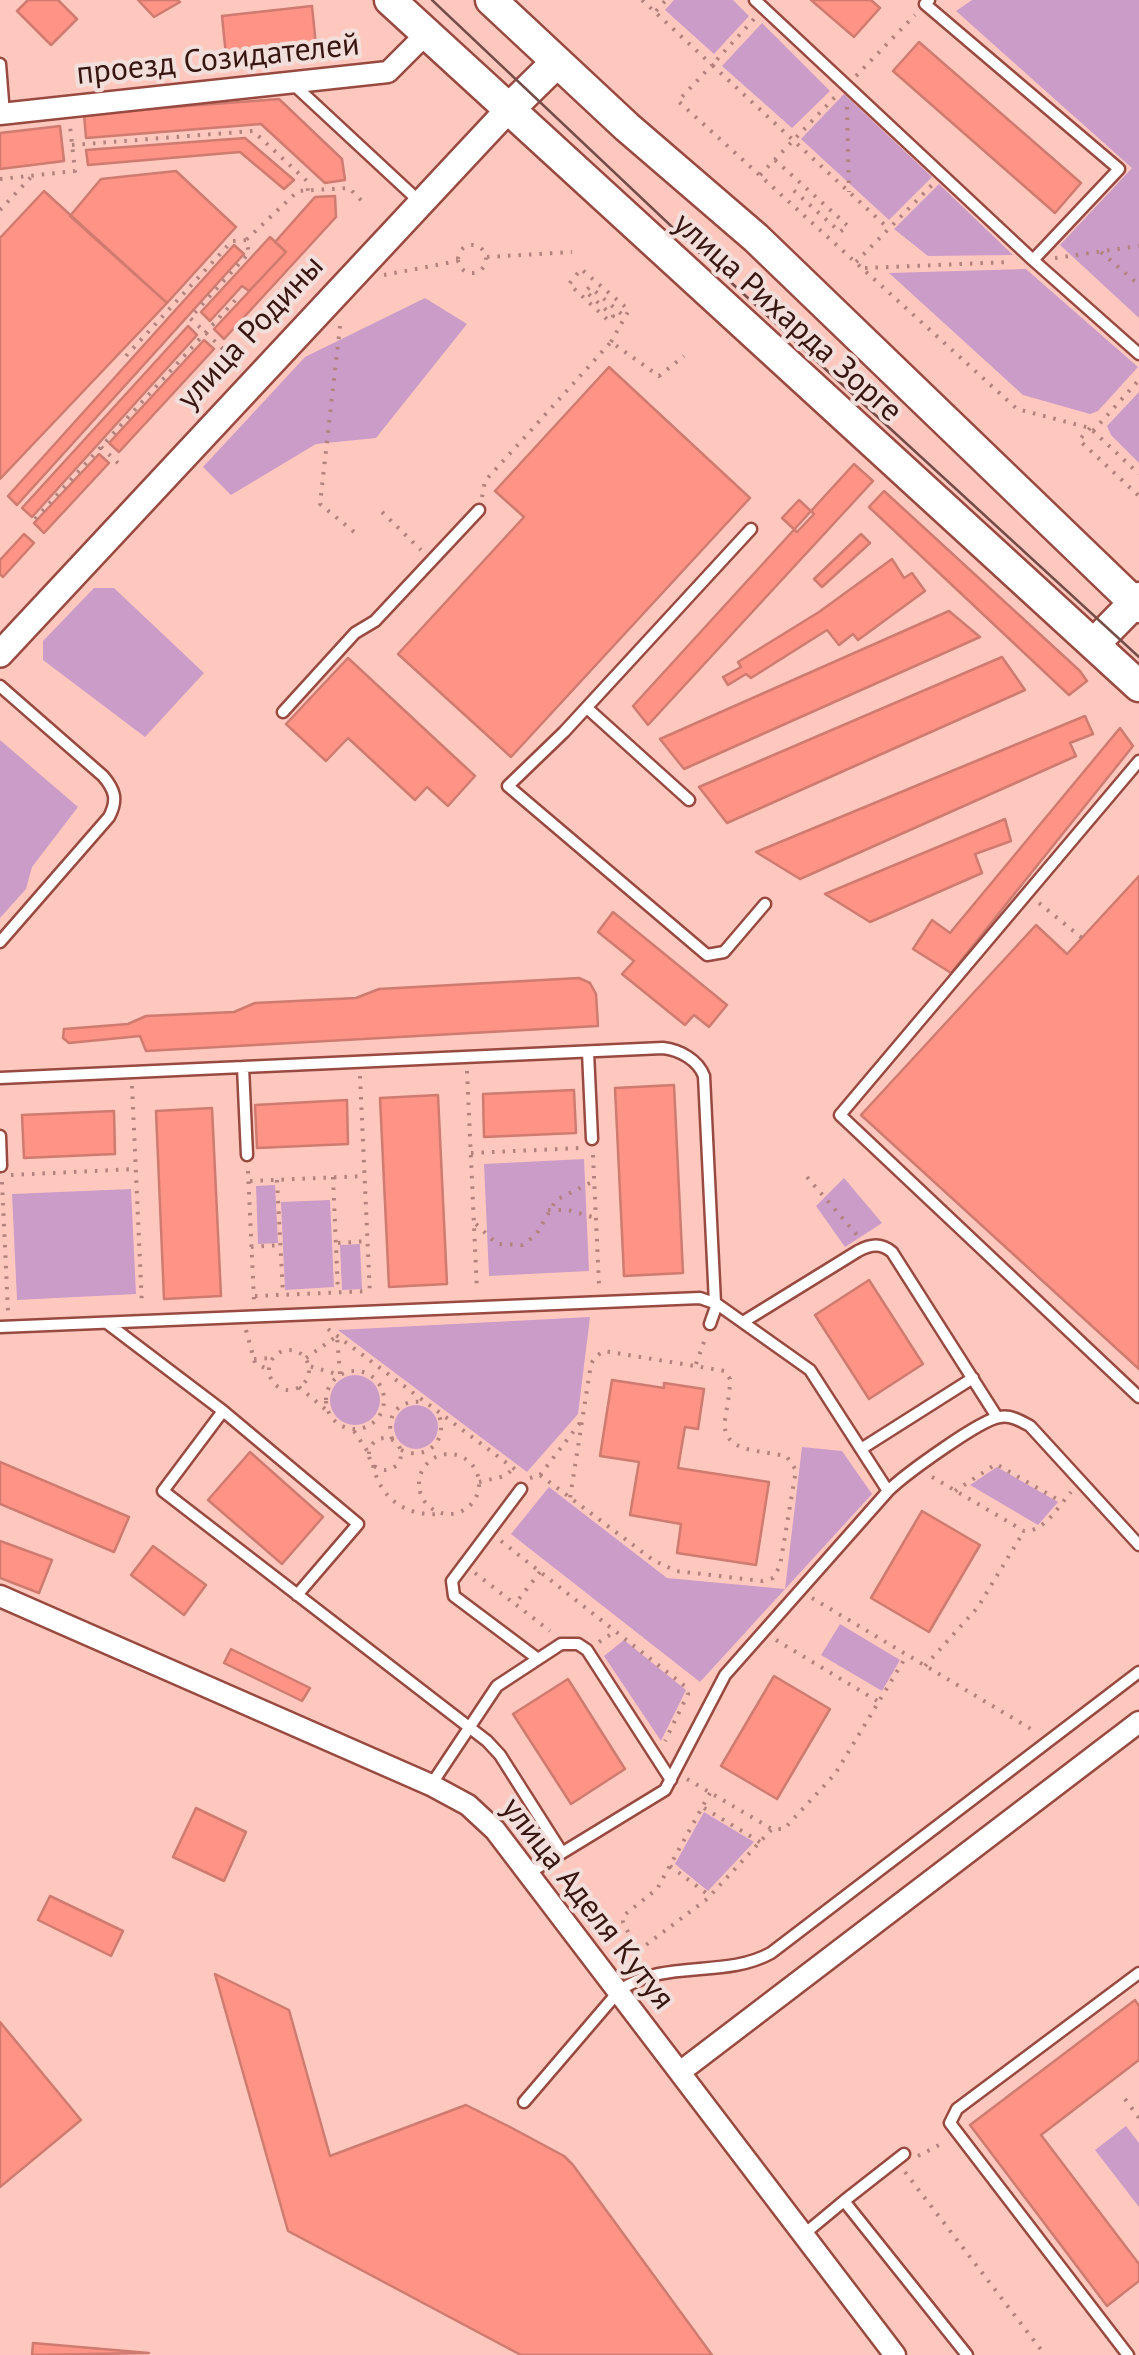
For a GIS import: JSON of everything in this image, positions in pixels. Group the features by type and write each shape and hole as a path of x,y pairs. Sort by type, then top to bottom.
{"main road":[{"name":"улица Рихарда Зорге","path":"390,0 1094,644 1134,672"},
{"name":"улица Рихарда Зорге","path":"491,0 626,127 756,238 1137,603"},
{"name":"улица Родины","path":"508,110 557,62"},
{"path":"1094,644 1137,603"}],"street":[{"name":"проезд Созидателей","path":"2,114 388,72 426,34"},
{"name":"улица Родины","path":"0,654 508,110"},
{"name":"улица Аделя Кутуя","path":"0,1596 431,1786 483,1816 894,2355"},
{"path":"680,2072 1139,1722"}],"lane":[{"path":"755,0 1139,354"},
{"path":"929,0 925,4 1119,169 1033,260"},
{"path":"0,64 2,114"},
{"path":"292,83 420,203"},
{"path":"283,712 355,633 375,621 479,510"},
{"path":"751,529 586,708 508,786 707,955 724,952 765,904"},
{"path":"0,686 103,776 112,786 115,798 110,817 0,942"},
{"path":"586,708 689,800"},
{"path":"1139,761 840,1116 1139,1397"},
{"path":"0,1078 668,1048 680,1052 701,1068 705,1082 716,1304 710,1324"},
{"path":"588,1052 592,1139"},
{"path":"243,1068 247,1154"},
{"path":"0,1136 2,1166"},
{"path":"743,1322 865,1248 882,1246 892,1252 997,1417"},
{"path":"4,1327 692,1296 716,1304 810,1370 888,1491"},
{"path":"106,1322 223,1411 358,1524 297,1595"},
{"path":"862,1449 972,1378"},
{"path":"223,1411 163,1491 500,1755 561,1851"},
{"path":"529,1873 661,1793 720,1682 888,1491 916,1468 997,1417 1016,1419 1030,1426 1139,1545"},
{"path":"521,1483 451,1584 454,1596 538,1659"},
{"path":"431,1786 496,1686 565,1643 588,1650 657,1758 673,1776"},
{"path":"524,2102 620,1991 652,1974 738,1965 771,1953 1139,1672"},
{"path":"1128,2355 950,2123 957,2110 1139,1973"},
{"path":"803,2234 900,2157"},
{"path":"844,2201 967,2355"}],"path":[{"path":"642,0 889,229"},
{"path":"655,12 666,0"},
{"path":"764,8 678,101 1017,408 1092,429 1139,474"},
{"path":"846,86 849,192"},
{"path":"0,179 75,171 68,107"},
{"path":"72,145 253,131 307,181 308,191"},
{"path":"775,160 848,226 840,232 791,188"},
{"path":"856,262 942,175"},
{"path":"0,210 32,176"},
{"path":"126,356 232,241 246,240 298,191 348,188 362,201"},
{"path":"222,348 190,318 249,252 246,240"},
{"path":"466,246 483,249 486,257 485,266 478,272 462,269 458,261 466,246"},
{"path":"862,268 1033,260 1139,246"},
{"path":"486,257 572,252"},
{"path":"1100,252 1139,285"},
{"path":"382,276 458,261"},
{"path":"479,510 484,481 612,342 629,310 581,269 568,284 609,321 613,316 585,291 590,287 625,317"},
{"path":"35,519 239,296"},
{"path":"340,321 320,504 359,536"},
{"path":"612,342 659,376 684,356"},
{"path":"1139,380 1078,440 1139,496"},
{"path":"100,447 118,462"},
{"path":"382,512 432,560"},
{"path":"1028,894 1082,938"},
{"path":"467,1058 478,1306"},
{"path":"360,1062 371,1311"},
{"path":"132,1072 143,1321"},
{"path":"471,1153 592,1148 600,1300"},
{"path":"247,1154 254,1296 248,1316 254,1359 259,1367 269,1370"},
{"path":"4,1327 2,1175 136,1169"},
{"path":"248,1181 365,1176"},
{"path":"333,1177 338,1293"},
{"path":"807,1177 865,1248"},
{"path":"277,1180 282,1295"},
{"path":"474,1223 497,1244 514,1247 533,1238 548,1210 564,1194 594,1181"},
{"path":"548,1210 568,1210 596,1218"},
{"path":"336,1243 368,1242"},
{"path":"251,1247 280,1246"},
{"path":"254,1296 370,1291"},
{"path":"307,1313 513,1468 520,1474 521,1483 540,1475 582,1419"},
{"path":"696,1364 710,1324"},
{"path":"305,1358 337,1336"},
{"path":"328,1413 328,1387 340,1374 337,1336"},
{"path":"254,1359 274,1358 286,1350 305,1358 308,1374 299,1387 291,1390 276,1385 269,1370 274,1358"},
{"path":"540,1475 570,1498 667,1568 762,1581 776,1575 780,1566 795,1467 782,1454 733,1444 724,1426 731,1386 728,1375 718,1368 610,1351 599,1353 592,1364 570,1498"},
{"path":"299,1387 343,1427 371,1425 382,1410 383,1392 374,1378 358,1370 340,1374 308,1366"},
{"path":"427,1404 407,1402 393,1413 389,1430 401,1450 418,1454 440,1440 442,1424 435,1410"},
{"path":"382,1410 393,1413"},
{"path":"352,1429 365,1444 379,1485 393,1501 422,1514 443,1514 454,1514 472,1504 479,1482 473,1465 449,1454 430,1460 419,1476 420,1496 443,1514"},
{"path":"369,1457 375,1441 392,1439"},
{"path":"440,1440 449,1454"},
{"path":"372,1464 388,1470 401,1458 401,1450"},
{"path":"956,1490 996,1464 1062,1502"},
{"path":"479,1482 505,1476 513,1468"},
{"path":"916,1468 1024,1530 1037,1530 1080,1481"},
{"path":"925,1666 978,1607 1024,1530"},
{"path":"488,1532 688,1688 657,1758"},
{"path":"464,1564 565,1643"},
{"path":"515,1604 540,1572"},
{"path":"800,1590 1050,1740"},
{"path":"588,1650 616,1631"},
{"path":"762,1632 879,1702"},
{"path":"710,1792 655,1891 623,1916 636,1948 642,1948 710,1896 772,1829 788,1826 830,1781 907,1655"},
{"path":"673,1776 710,1792 772,1829"},
{"path":"702,1807 760,1842"},
{"path":"670,1865 710,1896"},
{"path":"1125,2099 1139,2118"},
{"path":"900,2157 1045,2355"}],"shaded area":[{"path":"674,0 733,0 749,16 714,54 665,10"},
{"path":"972,0 1139,0 1139,318 1060,245 1132,168 956,11"},
{"path":"762,23 830,91 792,128 722,66"},
{"path":"844,94 932,177 889,220 801,139"},
{"path":"939,184 1013,255 928,256 894,229"},
{"path":"1026,269 1138,367 1098,411 1090,414 1023,395 889,273"},
{"path":"425,298 467,324 376,438 316,444 231,495 203,467 305,357"},
{"path":"1139,392 1139,463 1107,426"},
{"path":"94,588 114,588 204,673 145,737 43,660 43,641"},
{"path":"0,740 78,807 32,867 26,889 0,918"},
{"path":"584,1159 589,1271 489,1276 484,1164"},
{"path":"844,1178 882,1223 845,1247 816,1206"},
{"path":"275,1185 278,1243 258,1244 256,1186"},
{"path":"131,1189 136,1294 17,1300 12,1194"},
{"path":"330,1200 334,1287 285,1290 281,1202"},
{"path":"360,1244 362,1289 342,1290 340,1245"},
{"path":"590,1317 578,1414 527,1472 338,1330"},
{"path":"355,1375 372,1383 380,1400 372,1417 355,1425 338,1417 330,1400 338,1383"},
{"path":"416,1405 432,1411 438,1427 432,1443 416,1449 400,1443 394,1427 400,1411"},
{"path":"802,1447 842,1451 872,1494 700,1682 511,1534 549,1487 667,1578 785,1589"},
{"path":"997,1467 1058,1502 1038,1525 970,1485"},
{"path":"840,1624 900,1660 882,1691 821,1655"},
{"path":"624,1640 686,1690 661,1741 604,1656"},
{"path":"704,1812 754,1842 708,1891 675,1864"},
{"path":"1126,2126 1139,2143 1139,2207 1095,2150"}],"building":[{"path":"28,0 58,0 77,19 51,45 17,11"},
{"path":"138,0 177,0 180,2 154,17"},
{"path":"811,0 871,0 880,8 854,37"},
{"path":"312,6 317,56 227,65 222,16"},
{"path":"919,42 1081,183 1055,213 893,71"},
{"path":"279,99 342,159 345,180 325,183 261,124 86,138 84,114"},
{"path":"60,126 64,161 0,169 0,133"},
{"path":"245,138 294,180 284,189 240,152 88,165 86,150"},
{"path":"176,171 236,227 167,303 70,216 101,179"},
{"path":"44,191 167,303 0,479 0,238"},
{"path":"335,196 336,217 224,339 214,329 286,252 275,242 315,197"},
{"path":"270,237 286,252 249,291 242,286 210,321 201,312"},
{"path":"234,245 244,254 17,505 8,496"},
{"path":"188,326 197,335 32,517 22,508"},
{"path":"204,340 214,349 119,452 109,443"},
{"path":"609,367 750,498 511,757 398,654 524,517 495,491"},
{"path":"99,454 109,463 44,533 34,523"},
{"path":"854,464 873,481 648,725 633,706"},
{"path":"884,491 1087,681 1069,695 869,507"},
{"path":"799,500 814,514 797,532 782,518"},
{"path":"24,534 34,543 3,577 0,560"},
{"path":"861,534 870,543 822,587 814,579"},
{"path":"892,559 904,578 912,573 925,591 858,640 853,634 839,645 827,630 751,678 746,674 728,685 723,677 741,667 738,662 819,612"},
{"path":"949,611 980,637 684,769 660,739"},
{"path":"1002,657 1025,690 727,823 699,787"},
{"path":"348,658 475,776 448,806 427,787 415,800 348,738 326,761 286,724"},
{"path":"1085,716 1093,734 1070,743 1076,756 800,879 756,852"},
{"path":"1120,728 1133,746 951,973 913,949 932,920 950,933"},
{"path":"1005,819 1011,841 975,854 982,873 870,922 825,894"},
{"path":"1139,876 1139,1369 861,1115 1036,925 1067,954"},
{"path":"613,912 727,1005 709,1027 694,1015 685,1025 622,974 634,961 598,932"},
{"path":"579,978 590,983 596,994 598,1026 146,1051 140,1036 69,1043 63,1038 64,1029 128,1024 146,1016 234,1012 255,1003 356,998 379,989"},
{"path":"674,1085 683,1273 624,1276 615,1088"},
{"path":"574,1090 576,1133 484,1137 483,1094"},
{"path":"438,1095 447,1284 389,1287 380,1098"},
{"path":"347,1100 348,1144 257,1148 255,1105"},
{"path":"212,1108 221,1296 164,1299 156,1111"},
{"path":"114,1111 115,1154 24,1158 22,1115"},
{"path":"869,1280 923,1364 869,1399 815,1315"},
{"path":"612,1380 704,1389 698,1429 685,1427 678,1468 769,1482 756,1565 677,1553 681,1524 630,1515 639,1462 600,1456"},
{"path":"250,1452 323,1517 282,1564 208,1500"},
{"path":"0,1462 129,1517 114,1552 0,1504"},
{"path":"922,1511 980,1545 929,1632 871,1598"},
{"path":"0,1541 52,1560 39,1593 0,1578"},
{"path":"153,1546 206,1585 184,1615 131,1575"},
{"path":"231,1649 310,1688 302,1701 224,1663"},
{"path":"774,1676 830,1709 777,1799 721,1766"},
{"path":"568,1679 625,1769 571,1804 513,1714"},
{"path":"196,1808 246,1832 224,1881 173,1857"},
{"path":"50,1896 123,1931 111,1956 38,1920"},
{"path":"215,1974 289,2010 330,2156 466,2105 510,2127 564,2156 573,2165 712,2355 521,2355 288,2231"},
{"path":"1135,2000 1139,2006 1139,2060 1041,2135 1139,2264 1139,2281 1107,2306 970,2125"},
{"path":"0,2022 81,2120 0,2187"},
{"path":"33,2343 149,2353 32,2355"}],"tram line":[{"path":"432,0 724,276 1139,657"}]}
